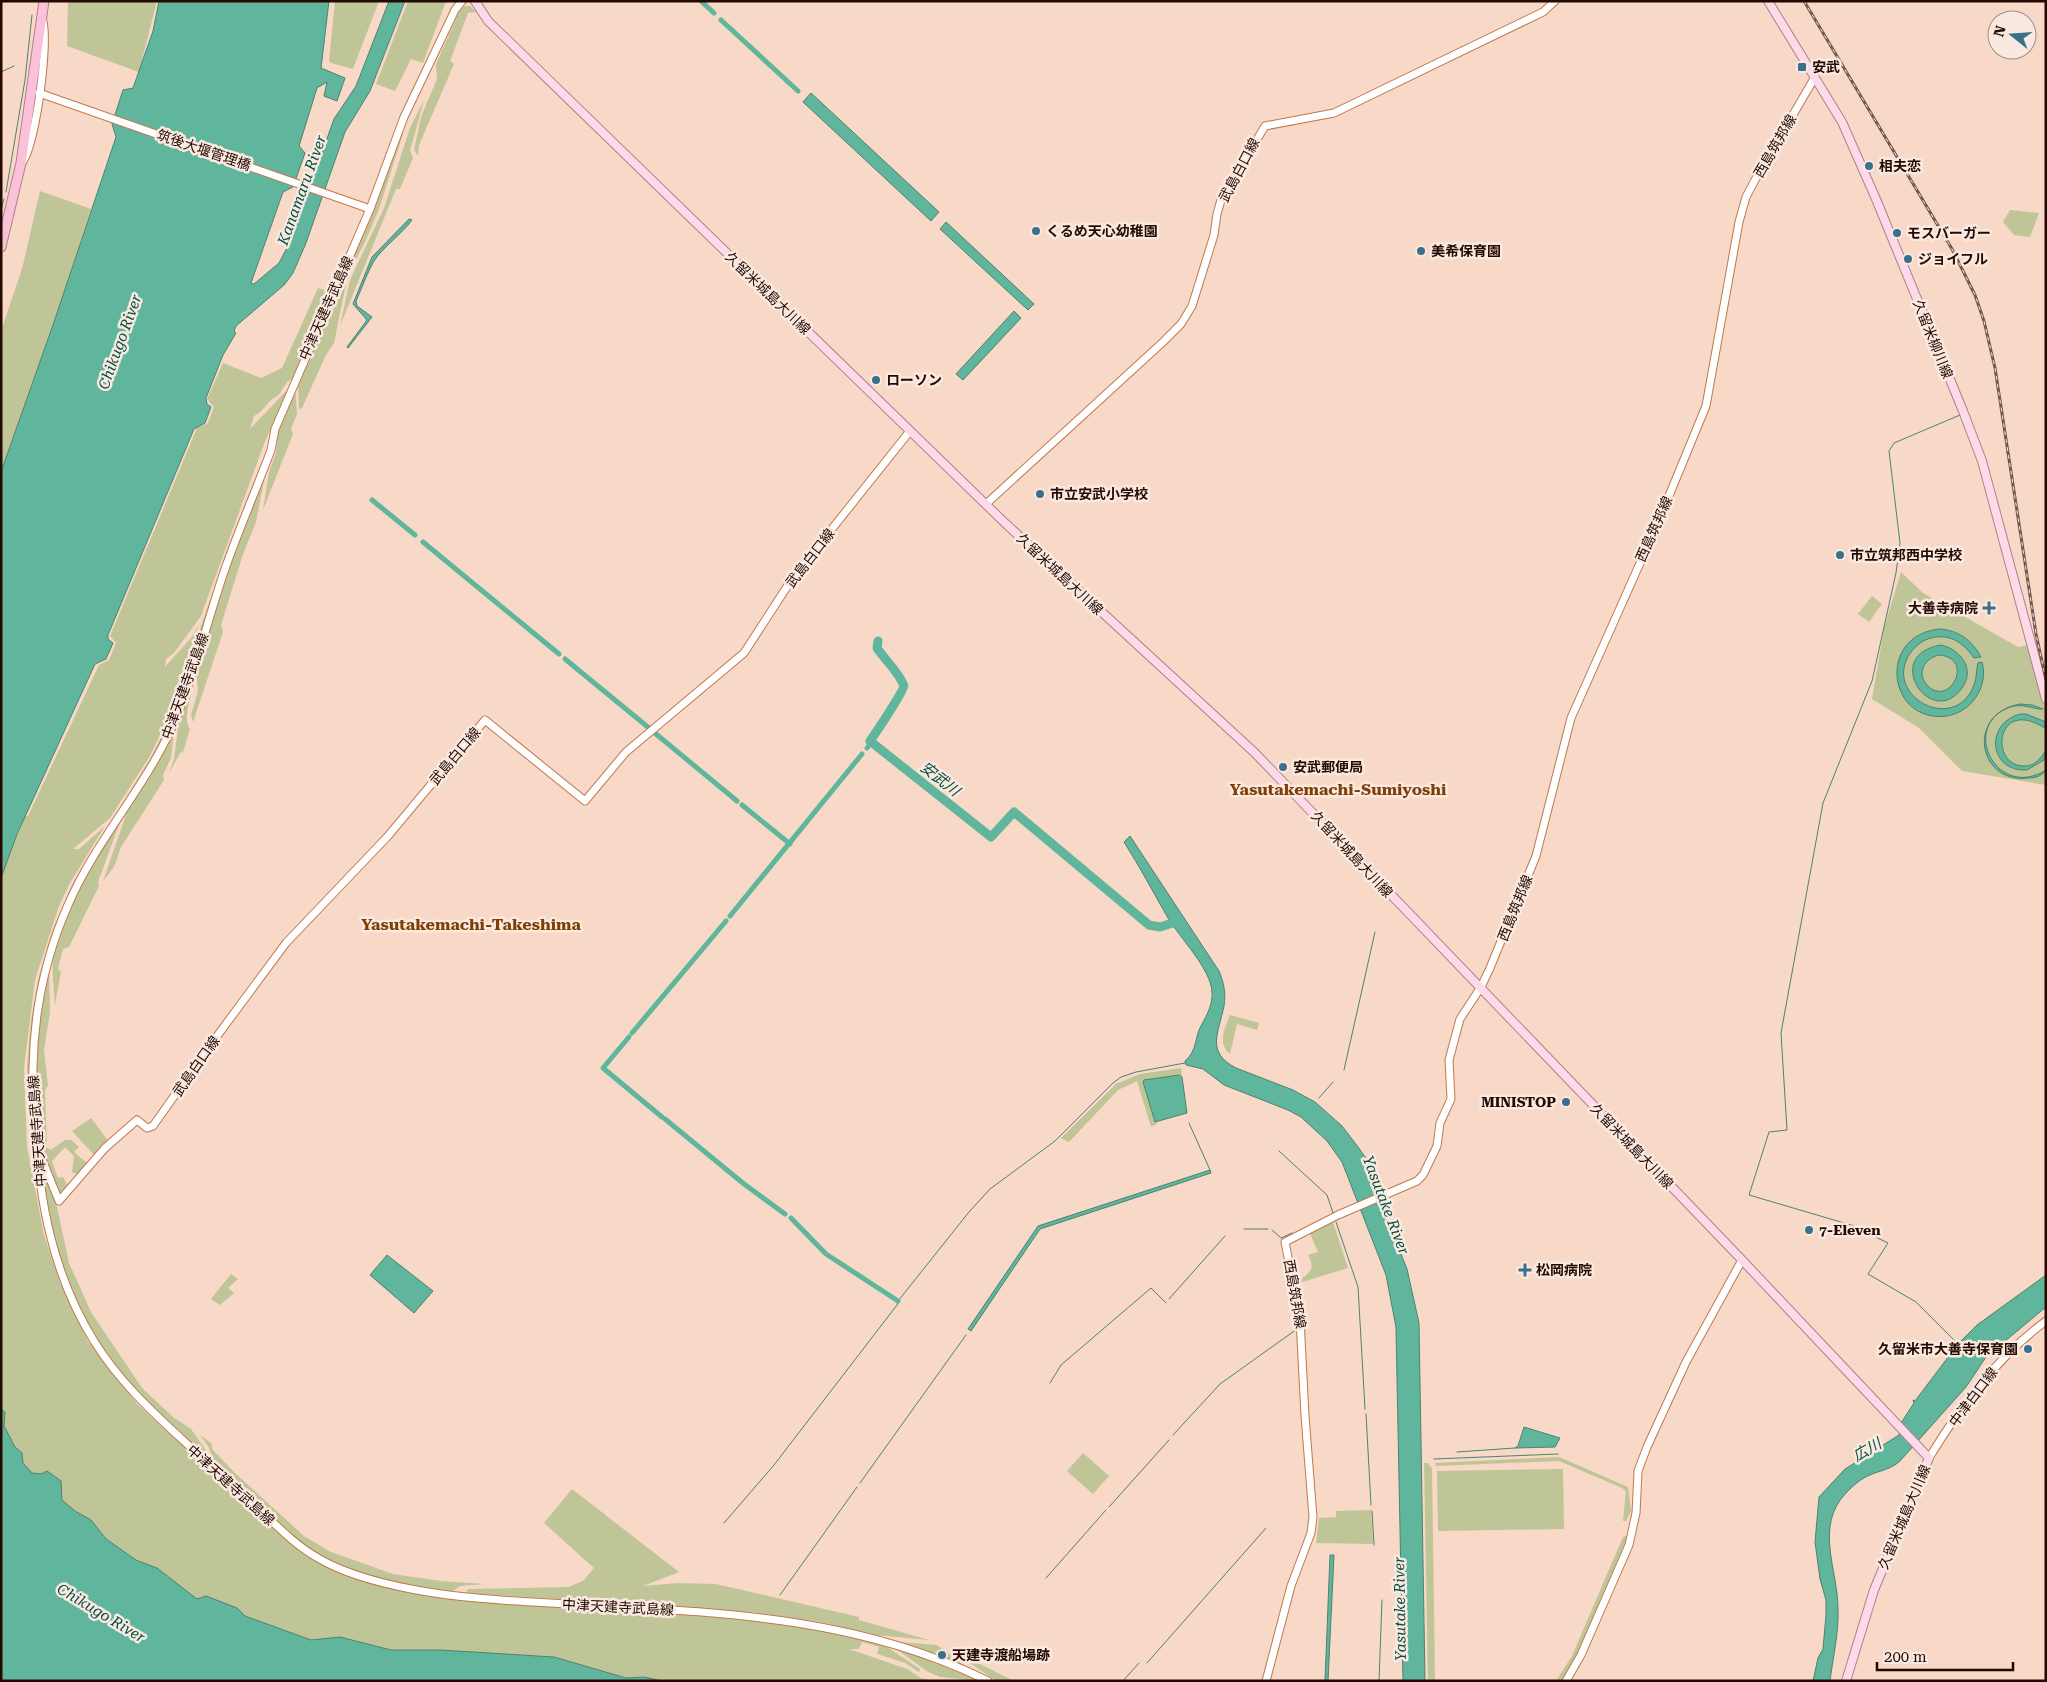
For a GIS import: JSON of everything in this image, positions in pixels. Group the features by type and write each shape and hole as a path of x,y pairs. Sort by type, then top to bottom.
{"highway":[{"path":"1,247 21,163 44,1"}],"main road":[{"name":"中津天建寺武島線","path":"462,1 455,10 404,117 275,429 270,450 225,570 178,715 157,759 89,865 70,900 57,933 36,1022 33,1066 36,1144 41,1200 48,1234 62,1278 93,1339 113,1369 140,1401 211,1467 290,1538 324,1562 386,1584 455,1596 752,1615 838,1629 908,1649 988,1681"},
{"name":"久留米城島大川線","path":"475,1 488,21 910,431 986,504 1255,753 1742,1260 1892,1422 1926,1456 1874,1590 1846,1681"},
{"name":"武島白口線","path":"986,504 1163,342 1187,316 1197,293 1222,200 1265,126 1334,113 1543,12 1555,1"},
{"name":"久留米柳川線","path":"1768,1 1842,122 1876,199 1982,461 2046,699"},
{"path":"21,163 30,144 41,93 46,37 42,17"},
{"name":"西島筑邦線","path":"1266,1681 1292,1586 1311,1533 1313,1517 1300,1319 1285,1242 1421,1177 1437,1146 1440,1123 1451,1099 1449,1060 1454,1038 1468,1005 1481,987 1514,914 1536,856 1571,718 1657,525 1706,406 1739,222 1746,197 1815,77"},
{"name":"筑後大堰管理橋","path":"41,93 367,208"},
{"name":"武島白口線","path":"36,1144 59,1201 105,1148 137,1120 147,1128 154,1126 206,1051 286,943 388,836 485,720 585,801 626,752 744,653 792,578 910,431"},
{"path":"1566,1681 1581,1655 1629,1545 1636,1513 1638,1472 1647,1447 1686,1362 1742,1260"},
{"name":"中津白口線","path":"1926,1456 1976,1390 2008,1352 2046,1321"}],"green space":[{"path":"68,1 157,1 139,72 67,46"},
{"path":"335,1 379,1 353,69 331,63 329,60"},
{"path":"408,1 446,1 423,63 411,59 395,91 376,84"},
{"path":"464,6 470,6 476,12 468,13 450,61 454,64 419,145 418,156 414,150 421,117 437,79 436,64 460,10"},
{"path":"424,100 410,151 413,158 400,189 396,189 340,326 350,280 384,208 410,128"},
{"path":"401,133 403,134 379,209 365,242 324,320 370,220"},
{"path":"40,191 91,209 54,322 1,472 1,331 22,269"},
{"path":"2010,210 2039,213 2030,237 2014,235 2003,222"},
{"path":"346,284 334,343 326,355 302,408 299,409 298,380 318,333 323,329"},
{"path":"318,288 330,292 293,378 287,382 278,396 254,416 250,429 288,389 264,444 201,616 174,653 166,659 165,667 191,638 199,625 167,720 150,756 110,818 73,849 79,849 105,826 70,883 59,906 35,980 24,1068 27,1147 44,1235 60,1282 88,1341 137,1404 291,1544 321,1564 351,1577 400,1591 476,1602 751,1619 837,1632 881,1643 920,1669 919,1672 905,1663 877,1654 879,1647 862,1642 859,1649 849,1649 907,1669 921,1678 934,1681 662,1681 644,1677 626,1678 386,1659 222,1623 45,1500 1,1428 1,878 25,816 28,816 99,665 109,660 116,643 110,636 197,428 208,423 214,407 207,399 223,363 261,378 282,368"},
{"path":"295,386 297,414 291,429 293,434 263,510 269,472 276,453 278,429"},
{"path":"268,447 230,547 172,720 155,757 70,895 33,1022 29,1067 33,1152 27,1067 31,1021 38,980 52,931 73,883 152,756 169,720 228,547"},
{"path":"266,470 256,522 243,554 221,625 223,632 193,722 191,715 198,691 196,670 225,577"},
{"path":"1901,572 1923,593 2018,647 2029,645 2046,709 2046,785 1962,771 1919,728 1872,699 1884,628"},
{"path":"1872,596 1882,604 1869,622 1858,614"},
{"path":"193,682 187,714 190,729 183,752 180,753 169,773 174,759 179,720"},
{"path":"174,731 171,758 163,775 164,780 121,847 114,867 103,881 127,812 160,759"},
{"path":"120,822 98,882 99,886 69,947 63,949 58,969 61,971 55,1005 53,959 61,925 79,888"},
{"path":"49,969 50,1012 44,1050 48,1086 45,1090 47,1148 51,1150 65,1140 71,1140 79,1147 74,1152 87,1163 78,1175 72,1172 74,1156 65,1147 52,1161 58,1178 63,1177 67,1185 61,1193 56,1190 39,1141 35,1064 39,1022"},
{"path":"1230,1015 1259,1023 1257,1030 1237,1024 1230,1054 1224,1045 1223,1035"},
{"path":"1181,1068 1182,1077 1179,1075 1155,1122 1158,1123 1151,1127 1137,1081 1118,1090 1069,1142 1061,1138 1116,1084 1140,1074"},
{"path":"91,1118 109,1142 95,1156 72,1131"},
{"path":"40,1157 56,1202 69,1263 91,1312 142,1388 173,1417 191,1429 205,1449 208,1459 157,1413 125,1379 98,1341 86,1320 66,1277 51,1232"},
{"path":"1333,1222 1348,1268 1299,1283 1298,1281 1309,1273 1312,1267 1308,1255 1318,1252 1309,1231"},
{"path":"231,1274 238,1279 228,1288 234,1293 220,1305 211,1299"},
{"path":"200,1435 212,1444 212,1449 236,1474 304,1536 331,1552 393,1574 441,1581 485,1584 460,1586 451,1592 384,1580 336,1564 293,1536 266,1512 215,1463 208,1446"},
{"path":"1083,1453 1109,1476 1093,1494 1067,1471"},
{"path":"1559,1457 1628,1487 1631,1511 1626,1521 1623,1521 1626,1491 1559,1461 1436,1466 1435,1463"},
{"path":"1424,1463 1428,1463 1432,1469 1435,1681 1428,1681"},
{"path":"1563,1469 1564,1529 1438,1531 1437,1471"},
{"path":"572,1489 679,1572 643,1586 678,1583 716,1584 859,1617 859,1620 929,1640 875,1635 821,1622 752,1612 466,1593 468,1589 568,1587 583,1581 594,1568 544,1523"},
{"path":"1371,1510 1373,1544 1316,1543 1319,1518 1336,1517 1336,1511"},
{"path":"1626,1536 1627,1539 1576,1658 1563,1679 1556,1681 1572,1656 1623,1537"},
{"path":"900,1642 937,1645 972,1671 945,1658 944,1654 938,1651 933,1653"},
{"path":"892,1646 981,1681 940,1677 928,1672"},
{"path":"950,1649 1014,1681 996,1681"}],"water":[{"name":"Chikugo River","path":"159,1 329,1 321,68 345,78 337,101 324,96 327,82 317,88 299,146 305,153 293,187 283,192 251,283 254,284 279,263 290,242 334,119 356,86 389,1 405,1 370,91 345,132 306,243 293,273 284,285 236,326 234,331 236,333 223,355 206,398 207,404 211,407 205,423 194,429 108,635 108,639 113,643 106,659 95,664 18,832 1,878 1,472 116,137 112,124 123,90 133,88 153,31"},
{"path":"811,93 939,212 931,221 803,102"},
{"path":"409,219 412,220 378,256 369,270 356,301 357,306 372,317 348,348 367,320 353,304 372,257"},
{"path":"946,222 1034,304 1028,310 940,229"},
{"path":"1014,311 1021,318 963,380 956,374"},
{"path":"1939,629 1952,631 1964,637 1981,657 1974,658 1963,645 1953,639 1942,637 1922,642 1911,652 1904,668 1905,682 1912,695 1924,704 1938,708 1952,707 1965,700 1974,685 1978,663 1982,662 1984,672 1979,693 1971,704 1965,709 1947,716 1927,715 1912,707 1902,694 1897,678 1898,662 1905,647 1919,635"},
{"path":"1941,645 1960,655 1964,661 1967,667 1966,681 1962,688 1950,699 1937,701 1926,696 1917,686 1913,674 1914,662 1923,651","holes":["1939,655 1950,658 1956,664 1955,680 1950,687 1943,691 1935,691 1927,685 1922,676 1922,671 1926,663 1934,657"]},
{"path":"2020,704 2032,705 2043,709 2022,706 2015,706"},
{"path":"2020,714 2026,714 2046,722 2046,729 2029,721 2016,721 2008,726 2003,735 2002,746 2006,756 2013,763 2025,766 2032,765 2040,759 2046,750 2044,760 2027,770 2014,769 2005,764 1999,756 1996,746 1996,737 2001,727 2008,719"},
{"path":"1988,728 1986,741 1990,755 1998,768 2011,775 2027,777 2046,770 2045,772 2039,776 2029,778 2012,777 1998,771 1989,760 1985,747 1985,734"},
{"path":"1130,836 1219,971 1225,997 1216,1041 1220,1055 1226,1062 1236,1068 1293,1090 1315,1102 1342,1126 1370,1164 1386,1217 1407,1269 1419,1323 1425,1681 1403,1681 1396,1327 1386,1275 1342,1162 1327,1141 1301,1117 1224,1085 1203,1069 1186,1065 1185,1061 1194,1048 1211,1005 1212,992 1210,983 1201,964 1168,918 1124,842"},
{"path":"1179,1075 1182,1077 1187,1113 1155,1122 1144,1080"},
{"path":"1210,1170 1211,1173 1040,1229 971,1331 968,1329 1038,1226"},
{"path":"387,1255 433,1291 414,1313 370,1275"},
{"path":"2046,1275 2046,1307 1986,1357 1966,1387 1900,1461 1854,1485 1836,1506 1829,1534 1838,1609 1836,1645 1830,1681 1813,1681 1818,1658 1823,1649 1826,1615 1826,1600 1820,1579 1815,1542 1819,1497 1845,1469 1899,1435 1901,1423 1914,1403 1913,1400 1915,1401 1958,1344 1977,1325"},
{"name":"Chikugo River","path":"1,1409 5,1412 4,1426 15,1447 22,1453 23,1463 32,1473 41,1474 47,1471 61,1481 62,1500 75,1511 91,1520 106,1539 136,1560 157,1568 197,1599 206,1596 237,1608 245,1616 311,1640 340,1637 391,1650 440,1650 554,1657 626,1678 644,1677 662,1681 1,1681"},
{"path":"1524,1427 1560,1438 1555,1447 1515,1448 1518,1446"},
{"path":"1330,1555 1334,1555 1328,1681 1325,1681"}],"waterway":[{"path":"701,1 714,13"},
{"path":"6,192 25,80 32,15"},
{"path":"721,20 798,91"},
{"path":"1,72 14,66"},
{"path":"1,210 4,199"},
{"path":"1959,1345 1916,1302 1868,1274 1888,1243 1851,1225 1749,1195 1769,1132 1787,1130 1781,1033 1823,803 1872,681 1896,573 1900,543 1889,451 1894,443 1960,415"},
{"path":"372,500 415,535"},
{"path":"423,542 559,654"},
{"name":"安武川","path":"878,641 877,648 904,686 870,741 991,837 1014,812 1149,925 1160,927 1179,921 1182,924"},
{"path":"565,659 649,728"},
{"path":"656,734 737,801"},
{"path":"867,748 871,743"},
{"path":"730,916 862,754"},
{"path":"742,805 790,844"},
{"path":"632,1033 726,921"},
{"path":"1344,1070 1375,932"},
{"path":"629,1037 603,1068 662,1117"},
{"path":"724,1523 774,1465 897,1305 898,1301 969,1212 990,1189 1055,1141 1121,1077 1136,1072 1185,1063"},
{"path":"1319,1098 1333,1082"},
{"path":"665,1119 744,1184 785,1214"},
{"path":"1189,1123 1210,1170"},
{"path":"1279,1151 1327,1195 1333,1213"},
{"path":"791,1218 826,1254 898,1301"},
{"path":"1336,1222 1358,1287 1365,1409"},
{"path":"1244,1229 1268,1229"},
{"path":"1272,1230 1281,1238 1292,1233"},
{"path":"1169,1299 1225,1236"},
{"path":"1050,1383 1061,1365 1151,1288 1166,1303"},
{"path":"1173,1435 1220,1384 1297,1329"},
{"path":"860,1483 966,1335"},
{"path":"1366,1414 1371,1505"},
{"path":"1109,1507 1169,1440"},
{"path":"1457,1452 1515,1448"},
{"path":"1434,1459 1558,1454"},
{"path":"780,1595 857,1487"},
{"path":"1046,1578 1106,1510"},
{"path":"1372,1511 1374,1545"},
{"path":"1147,1663 1266,1528"},
{"path":"1379,1681 1382,1600"},
{"path":"1123,1681 1139,1663"}],"railway":[{"path":"1804,1 1952,249 1975,295 1984,321 1995,368 2036,634 2046,680"}],"place":[{"name":"安武","path":"1802,67"},
{"name":"相夫恋","path":"1869,166"},
{"name":"くるめ天心幼稚園","path":"1036,231"},
{"name":"モスバーガー","path":"1897,233"},
{"name":"美希保育園","path":"1421,251"},
{"name":"ジョイフル","path":"1908,259"},
{"name":"ローソン","path":"876,380"},
{"name":"市立安武小学校","path":"1040,494"},
{"name":"市立筑邦西中学校","path":"1840,555"},
{"name":"大善寺病院","path":"1989,608"},
{"name":"安武郵便局","path":"1283,767"},
{"name":"MINISTOP","path":"1566,1102"},
{"name":"7-Eleven","path":"1809,1230"},
{"name":"松岡病院","path":"1525,1270"},
{"name":"久留米市大善寺保育園","path":"2028,1349"},
{"name":"天建寺渡船場跡","path":"942,1655"}],"district":[{"name":"Yasutakemachi-Sumiyoshi","path":"1338,789"},
{"name":"Yasutakemachi-Takeshima","path":"471,924"}],"water label":[{"name":"Kanamaru River","path":"302,190"},
{"name":"Yasutake River","path":"1386,1205"},
{"name":"広川","path":"1867,1450"},
{"name":"Yasutake River","path":"1400,1609"}]}
